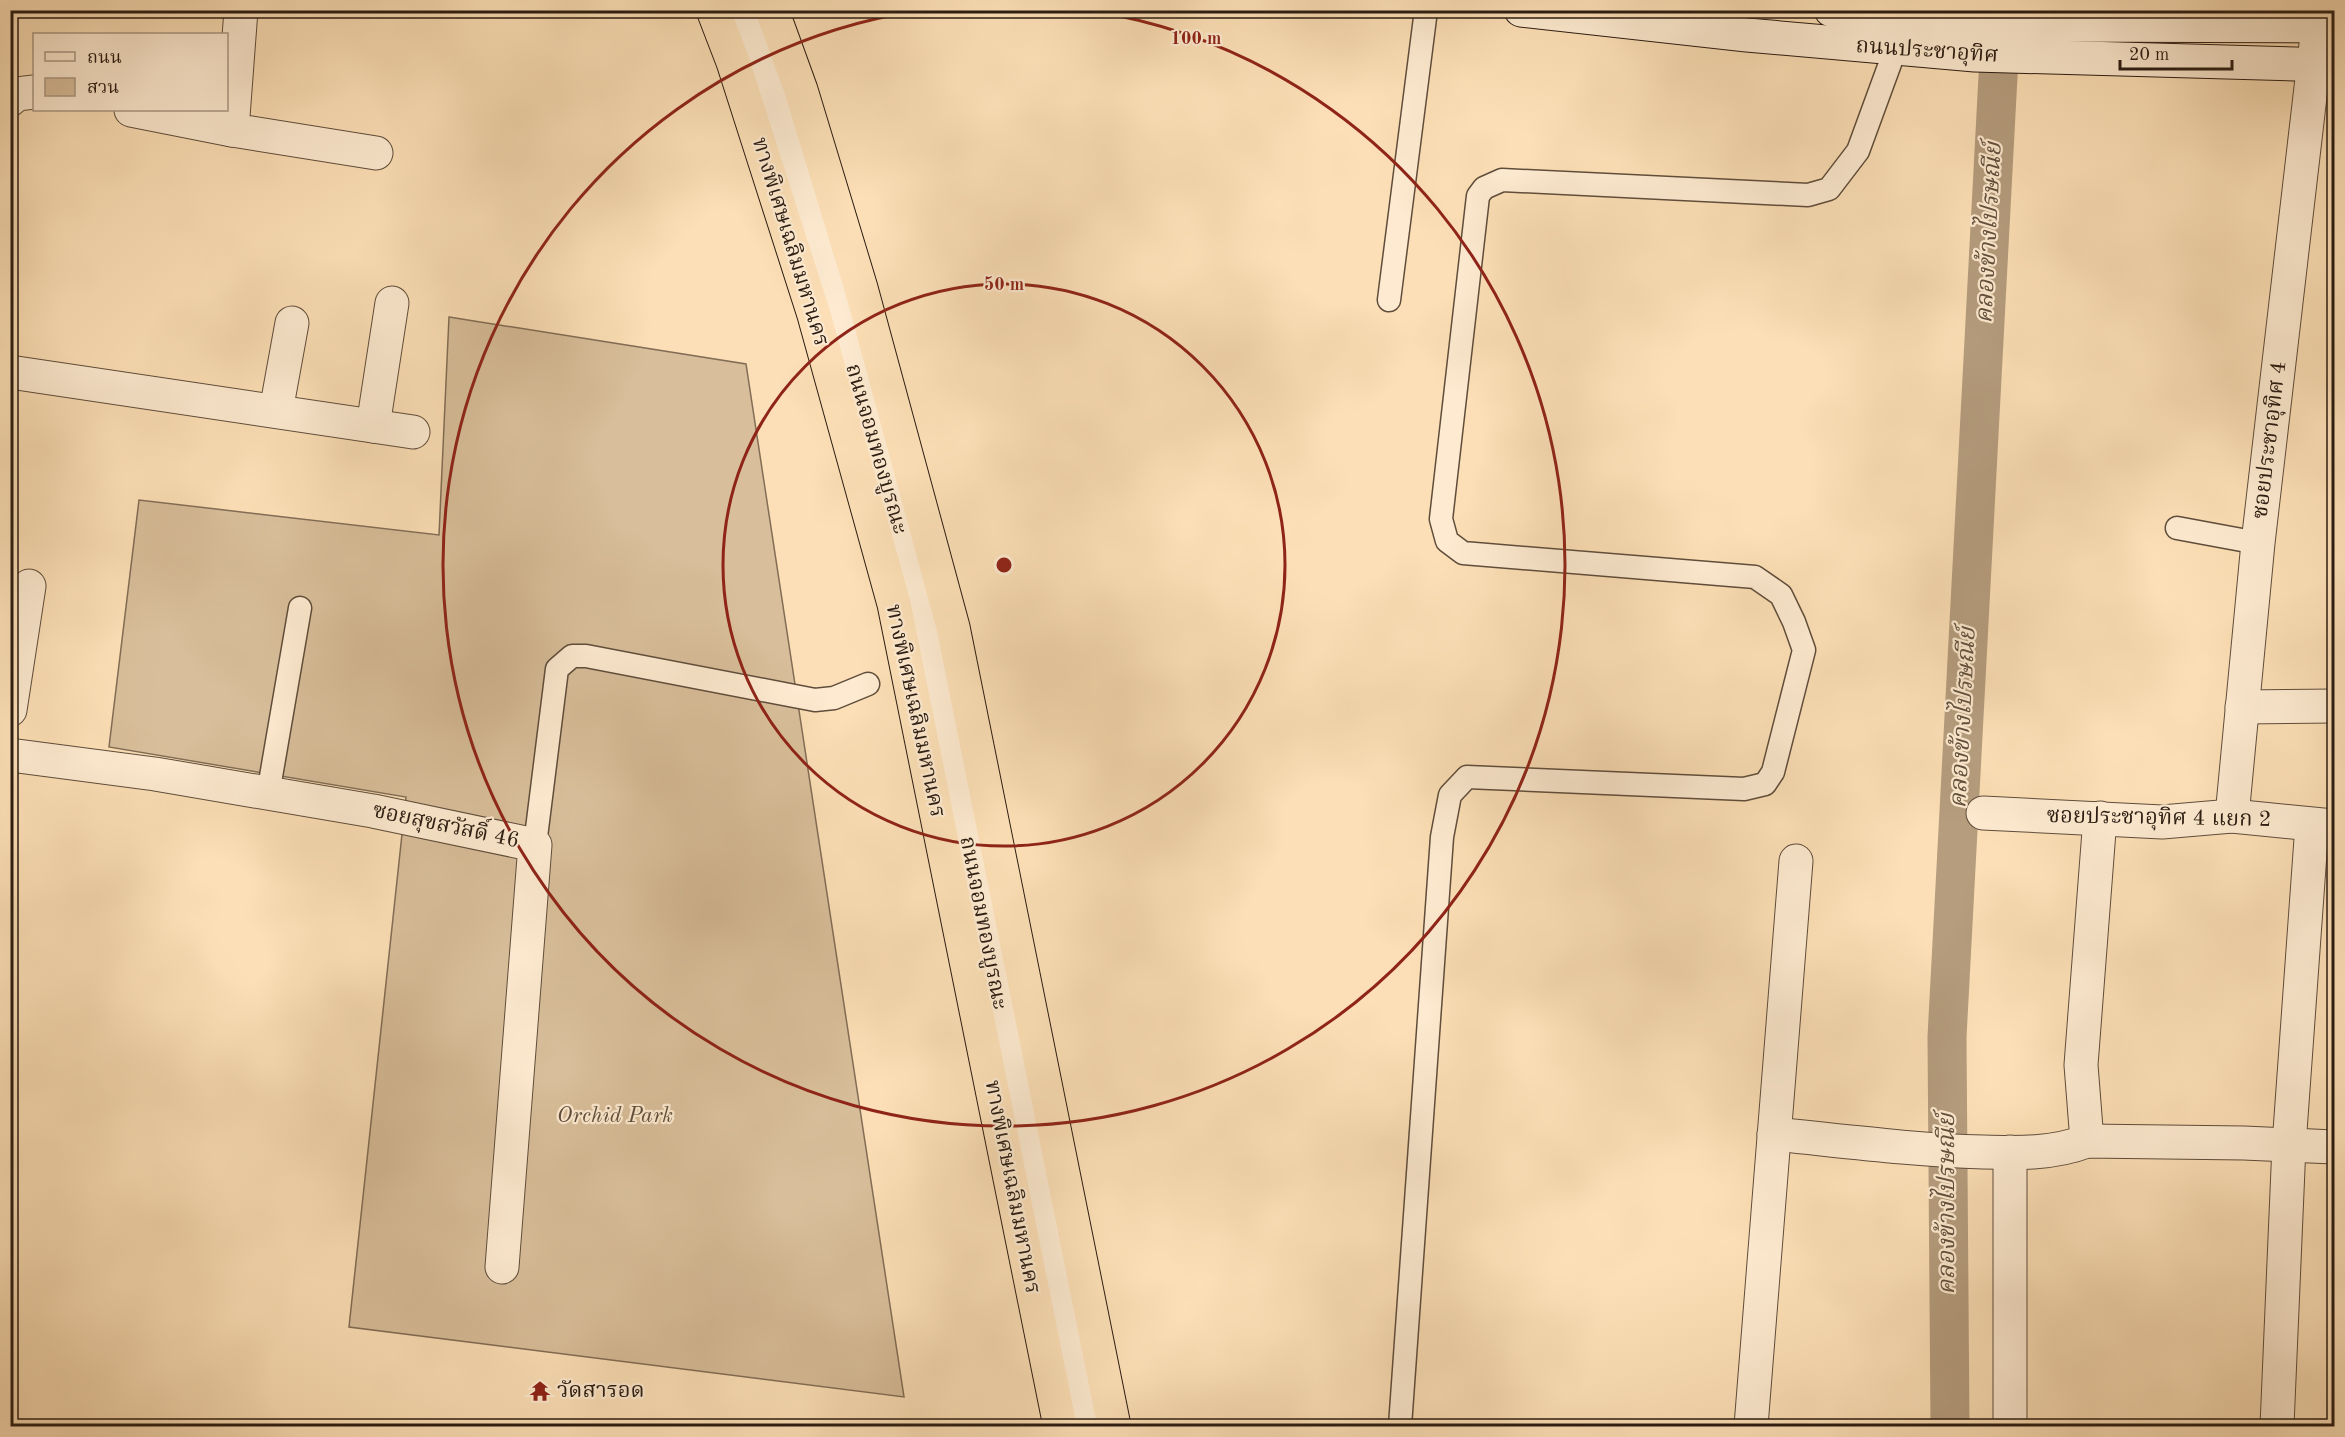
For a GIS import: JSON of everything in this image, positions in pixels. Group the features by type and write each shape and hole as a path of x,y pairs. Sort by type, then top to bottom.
{"highway":[{"name":"ทางพิเศษเฉลิมมหานคร","path":"713,10 733,62 814,315 894,604 1060,1426"},
{"path":"772,10 801,90 861,288 953,627 1114,1426"}],"street":[{"path":"232,130 241,10"},
{"name":"ถนนจอมทองบูรณะ","path":"741,10 786,138 912,578 1084,1426"},
{"name":"ถนนประชาอุทิศ","path":"1521,10 1597,15 1895,50 1975,56 2324,65"},
{"name":"ถนนประชาอุทิศ","path":"1846,11 1975,23 2028,25 2324,21"},
{"name":"ซอยประชาอุทิศ 4","path":"2232,816 2258,543 2324,65 2324,21"},
{"path":"10,100 16,94 33,92"},
{"path":"136,111 232,130 376,153"},
{"path":"373,426 392,303"},
{"path":"276,411 292,323"},
{"path":"10,372 412,432"},
{"path":"10,710 29,586"},
{"path":"2242,707 2334,706"},
{"name":"ซอยสุขสวัสดิ์ 46","path":"10,755 155,774 373,811 535,845 502,1267"},
{"name":"ซอยประชาอุทิศ 4 แยก 2","path":"1983,813 2162,822 2232,816 2323,825"},
{"path":"2087,1141 2081,1065 2100,818"},
{"path":"2277,1426 2289,1145 2323,825"},
{"path":"1751,1426 1796,861"},
{"path":"1774,1134 1910,1149 2033,1153 2067,1148 2087,1141 2334,1147"},
{"path":"2010,1152 2010,1426"}],"lane":[{"path":"1389,300 1426,10"},
{"path":"1400,1426 1442,837 1450,795 1467,777 1744,789 1765,784 1773,772 1804,650 1781,595 1755,577 1463,554 1447,541 1441,519 1478,196 1484,188 1502,180 1808,195 1829,189 1858,151 1895,50"},
{"path":"2177,528 2258,543"},
{"path":"268,794 300,608"},
{"path":"535,845 557,669 572,657 586,656 815,700 834,698 868,684"}],"green space":[{"name":"Orchid Park","path":"449,317 746,364 904,1397 349,1327 406,797 109,747 139,500 439,535"}],"waterway":[{"name":"คลองข้างไปรษณีย์","path":"1950,1426 1947,1037 2001,20"}],"place":[{"name":"วัดสารอด","path":"540,1391"}]}
